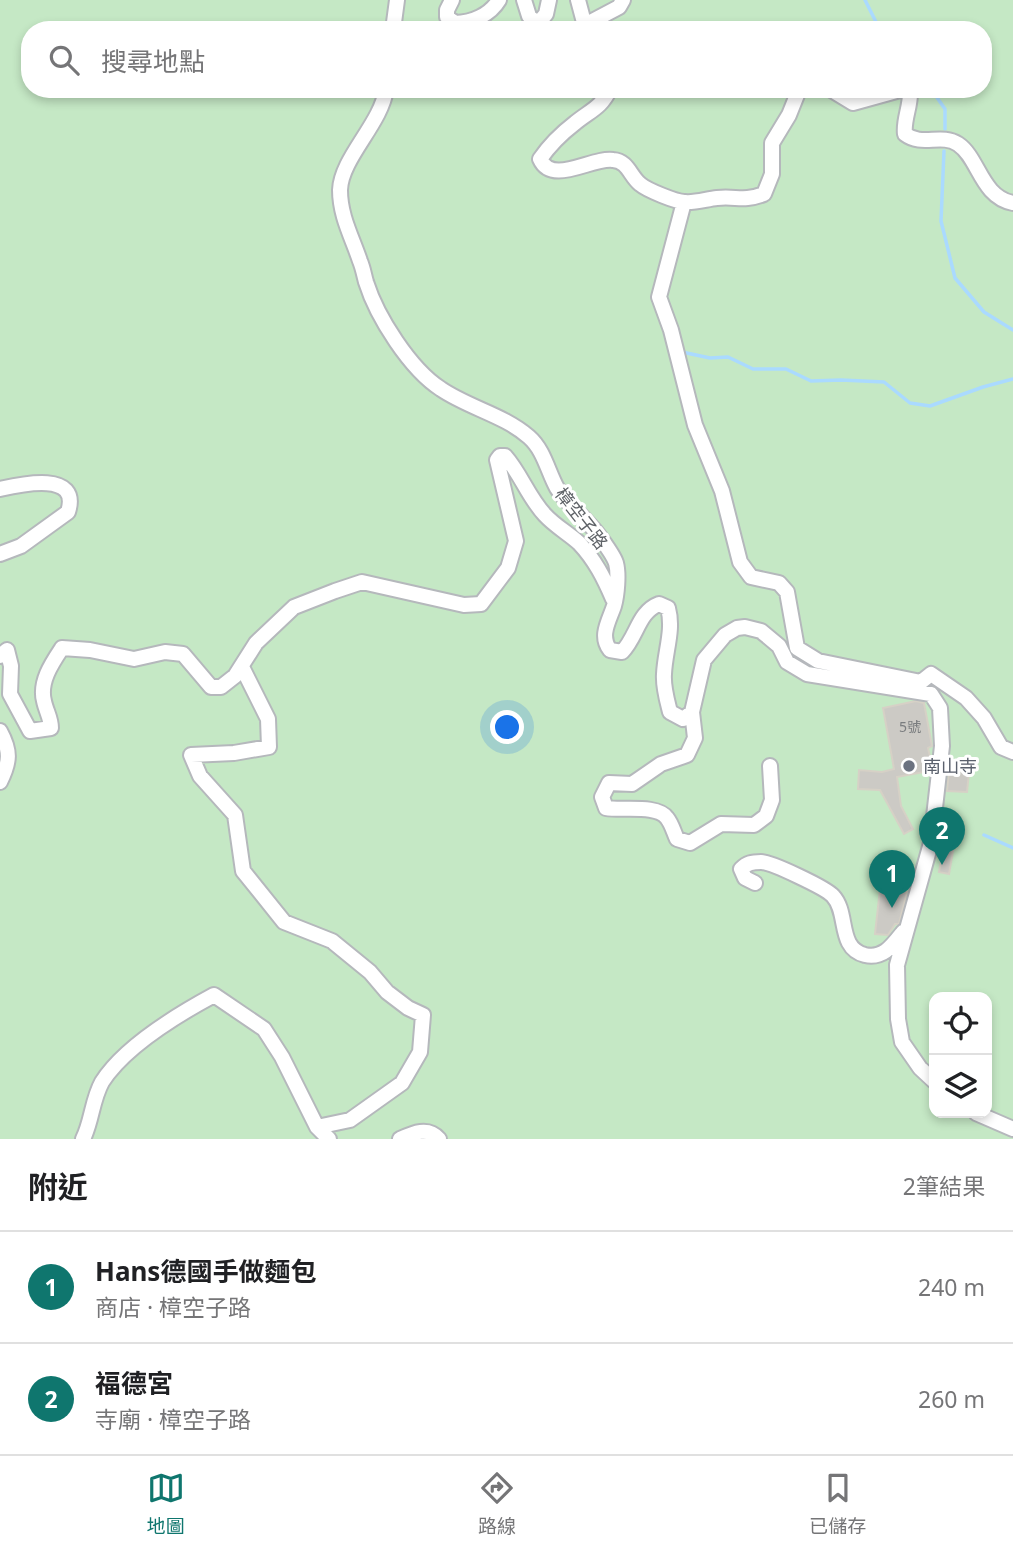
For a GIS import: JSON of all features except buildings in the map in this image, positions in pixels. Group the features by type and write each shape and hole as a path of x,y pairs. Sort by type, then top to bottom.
{"street":[{"path":"394,21 397,0"},
{"path":"452,0 447,17 452,21"},
{"path":"470,21 484,15 499,0"},
{"path":"524,0 533,21 541,20 547,14 549,0"},
{"path":"578,0 583,21"},
{"path":"596,21 619,7 623,0"},
{"name":"樟空子路","path":"384,98 341,178 343,214 367,284 400,348 418,371 465,404 512,423 532,439 555,485 571,508 596,532 616,564 615,604 607,624 605,644 610,650 622,652 631,643 649,608 659,604 668,608 672,622 664,675 665,692 670,712 683,719 692,712"},
{"path":"606,98 604,103 574,123 547,149 540,159 543,167 550,170 576,169 596,161 614,160 625,164 640,185 684,202 720,197 749,200 764,194 772,174 772,143 796,98"},
{"path":"845,98 853,103 871,98"},
{"path":"911,98 904,126 905,134 914,141 942,139 958,144 983,182 1005,201 1013,202"},
{"path":"684,202 659,297 671,330 695,425 722,491 740,562 751,577 779,583 787,592 797,648 818,661 920,686 931,694 940,708 942,746 931,844 897,965 898,1019 902,1042 929,1076"},
{"path":"0,656 7,650 11,666 10,694 30,731 51,728 51,720 43,699 43,685 62,648 90,650 134,659 165,652 183,654 211,687 220,687 242,667 256,643 294,607 362,582 464,605 481,604 508,568 516,541 497,460 500,456 505,456 513,466 545,516 579,544 601,570 615,604"},
{"path":"0,489 24,483 57,484 67,491 71,504 68,512 21,547 0,554"},
{"path":"770,766 772,800 765,816 754,825 721,824 690,843 677,839 668,819 662,813 630,807 615,810 606,808 602,797 609,783 632,784 661,764 687,755 695,738 692,712 704,660 725,635 737,628 746,627 761,631 779,646 787,663 807,674 920,686"},
{"path":"242,667 268,719 269,747 234,753 191,755 200,776 235,815 243,871 284,922 332,941 370,972 387,992 423,1016 420,1052 401,1083 350,1120 317,1127"},
{"path":"920,686 931,674 966,698 984,718 1001,747 1013,752"},
{"path":"0,732 7,744 9,765 0,782"},
{"path":"755,883 745,878 741,869 748,863 763,862 819,886 833,895 839,905 846,938 858,953 873,957 889,950 910,923"},
{"path":"83,1139 91,1124 92,1108 102,1083 118,1063 175,1016 214,995 264,1029 282,1057 317,1127 329,1139"},
{"path":"988,1118 1013,1129"},
{"path":"400,1139 417,1132 432,1133 439,1139"}],"green space":[{"path":"0,0 1013,0 1013,1139 0,1139"}],"waterway":[{"path":"865,0 876,21"},
{"path":"937,98 945,109 945,129"},
{"path":"944,151 941,221 955,278 984,312 1013,330"},
{"path":"682,352 710,358 728,357 753,369 786,369 811,381 884,382 910,403 930,406 1013,379"},
{"path":"984,835 1013,848"}],"place":[{"name":"南山寺","path":"909,766"},
{"name":"福德宮","path":"942,865"},
{"name":"Hans德國手做麵包","path":"892,908"}]}
